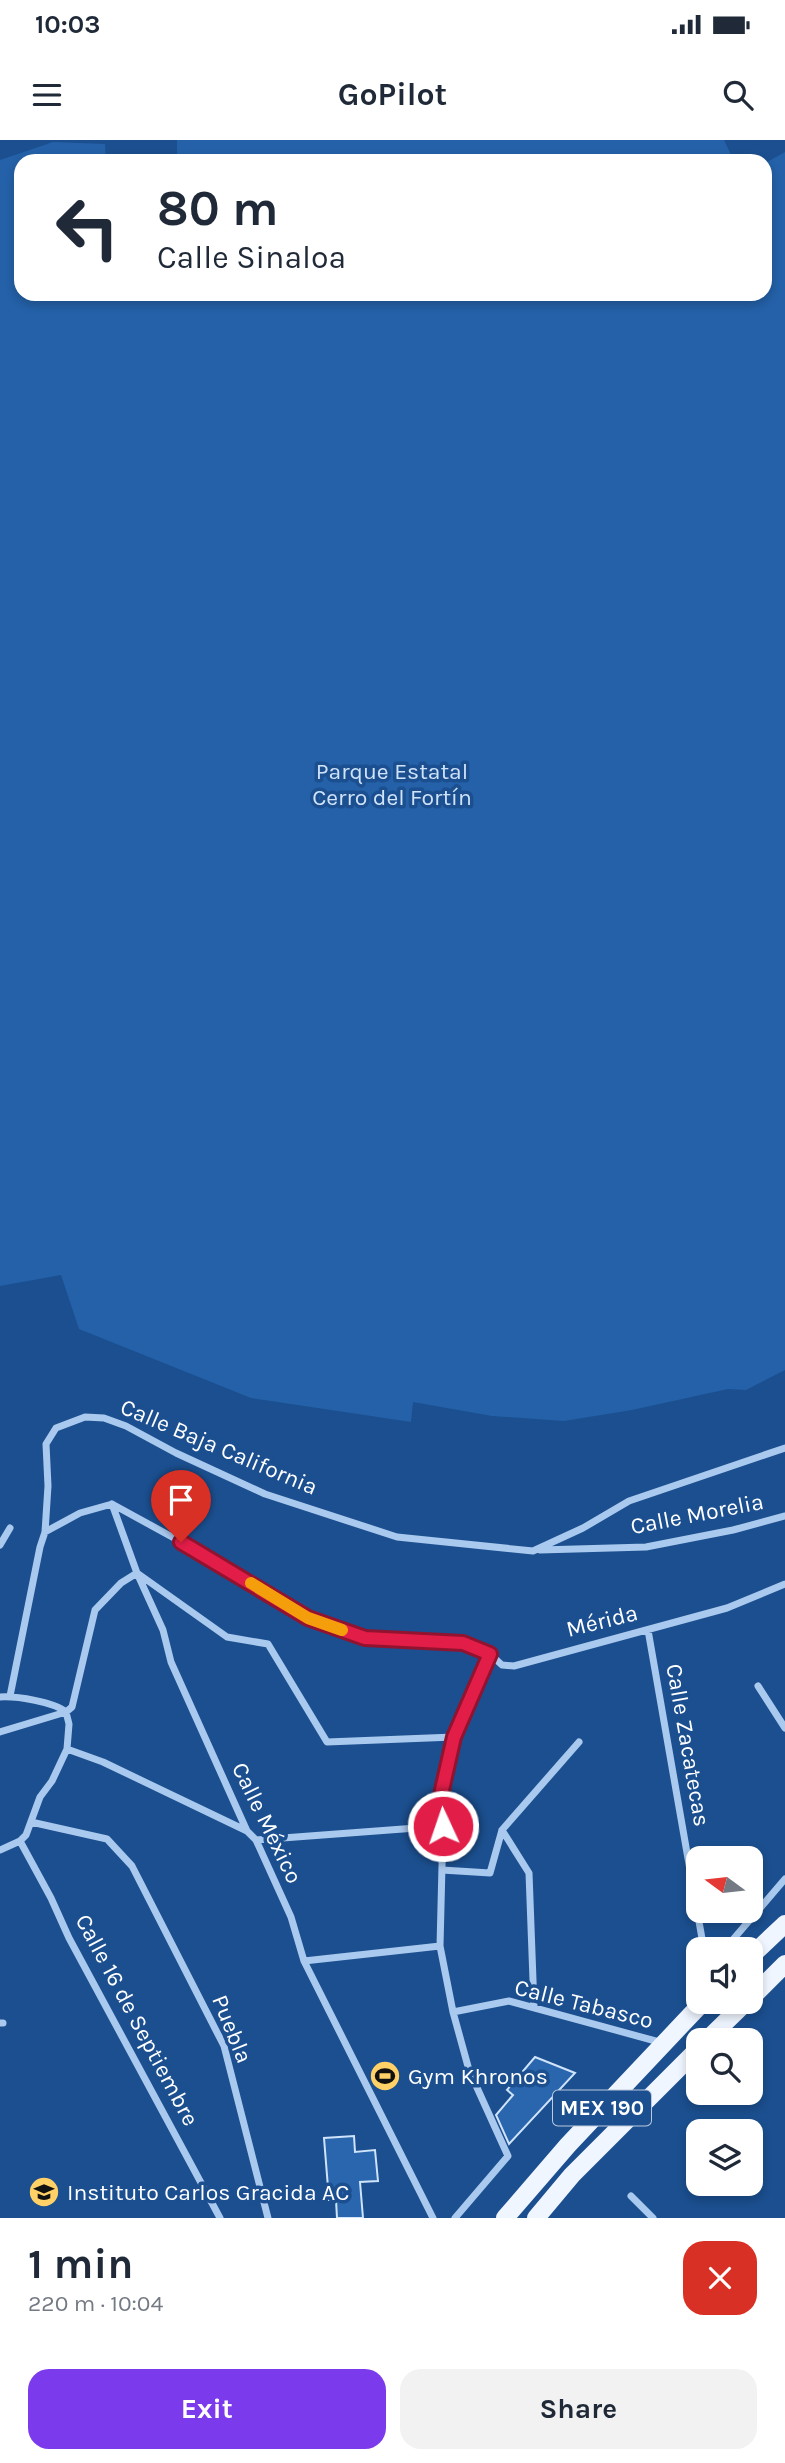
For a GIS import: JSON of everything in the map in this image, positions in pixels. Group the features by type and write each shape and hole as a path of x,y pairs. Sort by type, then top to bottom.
{"main road":[{"path":"763,1945 785,1924"},
{"path":"763,1986 785,1964"},
{"name":"MEX 190","path":"505,2218 568,2145 692,2014"},
{"path":"719,2028 734,2014"},
{"name":"MEX 190","path":"536,2218 572,2175 686,2061"}],"street":[{"name":"Calle Baja California","path":"10,1696 45,1532 48,1486 46,1444 56,1428 85,1417 104,1418 126,1426 177,1453 265,1493 397,1537 533,1550 583,1528 629,1501 785,1448"},
{"path":"45,1532 80,1513 112,1504"},
{"name":"Calle México","path":"112,1504 137,1573 163,1630 171,1662 247,1831 256,1840 291,1917 304,1961 433,2218"},
{"name":"Mérida","path":"112,1504 205,1555 308,1618 365,1638 463,1643 490,1654 502,1665 514,1665 727,1608 785,1584"},
{"name":"Calle Morelia","path":"533,1550 646,1547 733,1531 785,1516"},
{"path":"0,1545 10,1528"},
{"path":"0,1732 66,1712 74,1700 95,1610 121,1583 137,1573 227,1637 268,1644 327,1742 454,1737"},
{"name":"Calle Zacatecas","path":"648,1630 702,1937"},
{"path":"455,2218 508,2155 469,2070 453,2012 440,1946 442,1790 454,1737 490,1654"},
{"path":"758,1685 785,1728"},
{"path":"0,1697 10,1696 56,1706 66,1712 69,1724 67,1749 52,1781 40,1797 26,1835 20,1841 0,1850"},
{"path":"442,1870 490,1873 502,1830 579,1742"},
{"path":"67,1749 103,1762 247,1831"},
{"name":"Puebla","path":"31,1822 107,1839 132,1866 223,2046 268,2218"},
{"path":"256,1840 443,1826"},
{"path":"502,1830 529,1873 534,2007"},
{"name":"Calle 16 de Septiembre","path":"20,1841 69,1938 220,2218"},
{"path":"735,1937 785,1879"},
{"path":"304,1961 440,1946"},
{"name":"Calle Tabasco","path":"453,2012 509,2001 664,2043"},
{"path":"631,2196 653,2218"}],"green space":[{"path":"177,140 724,140 731,154 177,154"},
{"name":"Parque Estatal Cerro del Fortín","path":"53,142 105,144 106,154 18,154"},
{"name":"Parque Estatal Cerro del Fortín","path":"785,152 785,1370 746,1390 728,1389 632,1410 564,1421 492,1416 413,1402 411,1422 251,1398 79,1329 61,1275 0,1286 0,160 14,155 14,301 772,301 772,159"}],"building":[{"path":"535,2057 575,2073 509,2144 496,2115 513,2095 507,2090"},
{"path":"354,2136 355,2152 375,2150 378,2181 360,2182 363,2218 337,2218 336,2200 329,2200 324,2138"}],"slow traffic":[{"path":"251,1583 308,1618 342,1630"}],"place":[{"name":"Gym Khronos","path":"385,2076"},
{"name":"Instituto Carlos Gracida AC","path":"44,2192"}],"route":[{"path":"181,1542 308,1618 365,1638 463,1643 490,1654 454,1737 442,1790 443,1826"}]}
